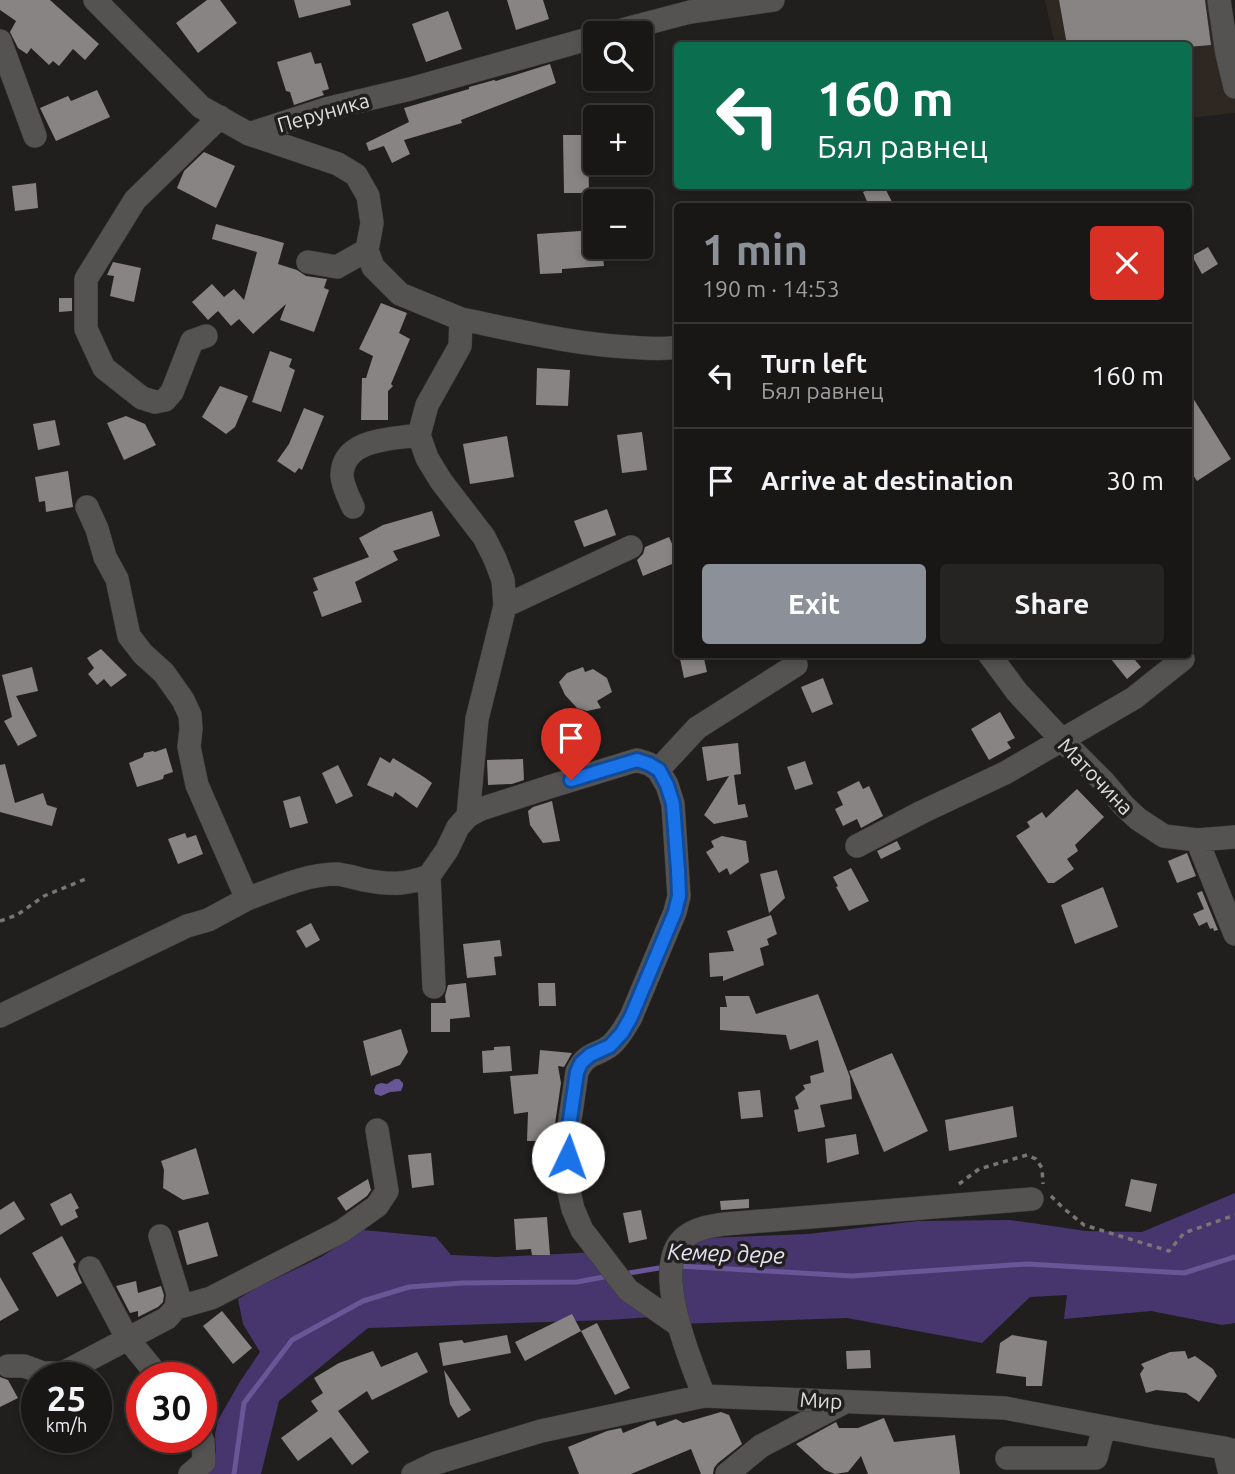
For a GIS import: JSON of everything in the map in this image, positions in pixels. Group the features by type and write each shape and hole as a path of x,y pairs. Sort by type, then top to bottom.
{"street":[{"name":"Перуника","path":"95,0 201,107 249,134 326,109 411,89 583,40"},
{"path":"653,22 690,12 773,0"},
{"path":"1219,0 1235,87"},
{"path":"0,41 5,71 35,136"},
{"path":"206,336 192,341 172,392 165,400 155,402 142,398 104,368 86,329 86,279 135,200 220,117"},
{"path":"249,134 338,164 356,175 368,196 372,223 367,250 373,267 400,294 461,319 557,339 604,346 674,346"},
{"path":"308,262 337,267 367,250"},
{"path":"461,319 460,346 427,405 419,435 440,481 484,537 503,580 505,606 477,719 468,816"},
{"path":"353,507 342,476 346,459 359,447 376,441 419,435"},
{"path":"87,507 97,528 105,557 117,579 130,636 143,654 164,673 190,715 189,747 197,785 247,898"},
{"path":"505,606 631,547"},
{"name":"Маточина","path":"992,658 1017,692 1138,819 1164,836 1197,840 1235,837"},
{"path":"856,846 1005,773 1134,698 1183,659"},
{"path":"659,770 697,728 796,665"},
{"path":"0,1016 187,926 208,920 247,898 296,881 339,874 394,884 429,876 447,850 458,827 468,816 481,809 637,760 649,764 659,770 673,804 679,896 675,912 622,1033 610,1046 590,1055 581,1063 577,1072 568,1133 568,1183 573,1209 582,1230 602,1257 628,1290 677,1324"},
{"path":"1197,840 1235,934"},
{"path":"429,876 434,987"},
{"path":"8,1366 24,1366 43,1373 63,1373 167,1318 176,1308 211,1298 342,1231 377,1206 391,1181 377,1130"},
{"path":"704,1396 677,1324 671,1279 671,1266 676,1250 682,1240 692,1232 707,1227 937,1206 1037,1193"},
{"path":"160,1236 178,1294 176,1308"},
{"path":"90,1268 127,1338 147,1362"},
{"name":"Мир","path":"413,1474 436,1463 541,1431 704,1396 1005,1408 1230,1449"},
{"path":"727,1474 761,1446 845,1402"},
{"path":"1007,1458 1069,1466 1096,1458 1104,1427"},
{"path":"1230,1449 1230,1474"},
{"path":"190,1474 204,1461 204,1453"}],"path":[{"path":"0,921 17,915 44,896 88,878"},
{"path":"937,1206 958,1184 979,1169 1027,1155 1035,1158 1042,1168 1037,1193 1084,1224 1169,1251 1184,1233 1235,1215"}],"shaded area":[{"path":"1045,0 1219,0 1235,87 1235,113 1192,118 1192,42 1054,42"},
{"path":"395,1079 403,1083 401,1091 381,1096 375,1094 376,1085 387,1084"},
{"path":"1235,1193 1235,1323 1222,1325 1151,1311 1064,1319 1067,1295 1030,1297 982,1343 847,1318 677,1324 682,1239 808,1234 918,1221 1010,1220 1086,1231 1142,1232"},
{"path":"363,1230 436,1237 451,1255 497,1257 598,1252 666,1316 368,1328 279,1401 261,1474 206,1474 217,1453 218,1420 260,1352 243,1324 238,1299 321,1257"}],"building":[{"path":"0,0 50,0 99,44 85,60 73,49 59,66 53,61 49,65 31,48 27,54 18,48 10,32 16,21 0,10"},
{"path":"207,0 220,0 237,23 198,53 176,23"},
{"path":"294,0 350,0 351,5 299,18"},
{"path":"507,0 543,0 549,19 516,30"},
{"path":"1059,0 1205,0 1211,45 1192,47 1192,42 1066,42"},
{"path":"448,11 462,49 426,62 412,24"},
{"path":"311,52 315,64 321,63 329,89 322,91 324,95 294,105 290,92 286,91 277,62"},
{"path":"550,64 556,83 461,120 462,123 404,140 410,154 392,163 384,146 369,151 366,143 409,122 404,108"},
{"path":"97,90 110,117 56,141 40,108 68,96 71,101"},
{"path":"563,135 583,135 583,175 589,175 589,189 583,189 583,193 564,193"},
{"path":"204,152 235,166 216,208 177,188 184,171"},
{"path":"36,183 38,208 15,211 12,186"},
{"path":"870,189 886,189 892,203 868,203 863,192"},
{"path":"216,224 284,243 278,264 306,276 327,279 324,288 329,290 314,332 280,320 286,304 253,334 239,319 231,326 218,311 208,320 192,302 212,284 224,297 234,289 244,300 257,252 212,239"},
{"path":"583,231 583,259 603,259 604,266 562,269 562,273 540,274 537,234"},
{"path":"1208,247 1218,264 1202,274 1192,256"},
{"path":"113,262 141,268 134,302 110,296 114,276 107,275"},
{"path":"59,298 72,298 72,311 59,312"},
{"path":"381,303 407,313 399,333 410,339 391,384 393,386 388,391 388,420 361,420 362,378 366,378 373,356 359,349"},
{"path":"270,351 292,359 289,367 295,370 281,412 252,402"},
{"path":"537,368 570,370 568,406 536,405"},
{"path":"220,386 248,396 235,427 226,434 202,417"},
{"path":"1192,396 1231,459 1197,481 1192,473"},
{"path":"304,408 324,416 302,470 299,468 295,473 277,461 289,444"},
{"path":"126,416 145,424 156,445 124,460 107,423"},
{"path":"55,420 60,445 38,450 33,424"},
{"path":"642,432 647,470 622,473 617,435"},
{"path":"507,436 514,477 470,484 463,444"},
{"path":"68,471 73,507 46,512 45,501 39,502 35,477"},
{"path":"607,509 616,535 584,547 574,521"},
{"path":"432,511 440,536 393,551 398,560 355,582 362,602 322,617 313,592 318,590 313,578 369,557 359,538 383,525"},
{"path":"669,537 674,548 674,563 643,576 637,560 645,547"},
{"path":"101,649 127,675 111,687 104,679 97,685 88,674 94,668 87,658"},
{"path":"680,658 704,658 707,672 684,678"},
{"path":"1110,658 1133,658 1141,667 1127,679"},
{"path":"32,667 38,691 16,696 37,736 18,746 4,721 12,717 2,675"},
{"path":"583,667 585,672 593,669 607,678 612,692 597,701 601,708 587,711 577,708 565,695 559,682 567,673"},
{"path":"823,678 833,704 812,713 801,687"},
{"path":"1000,712 1015,738 1007,742 1011,748 989,760 971,729"},
{"path":"738,743 741,774 734,775 738,805 745,804 748,817 714,824 704,815 729,776 707,781 702,747"},
{"path":"166,748 173,772 164,775 163,779 137,787 129,763 143,757 144,753"},
{"path":"380,757 390,763 393,758 432,783 417,808 395,792 393,797 367,785"},
{"path":"523,759 524,780 512,784 488,785 487,760"},
{"path":"805,761 813,784 795,790 787,767"},
{"path":"5,764 15,803 43,793 47,805 57,808 52,826 0,812 0,765"},
{"path":"338,765 353,796 336,804 322,773"},
{"path":"859,781 863,789 869,786 883,816 861,828 857,819 843,826 835,809 843,805 837,792"},
{"path":"1077,789 1104,817 1075,845 1078,851 1067,859 1074,869 1054,883 1048,883 1016,836 1030,827 1027,822 1042,812 1046,818"},
{"path":"300,796 308,823 290,828 283,801"},
{"path":"552,801 560,841 543,843 530,825 528,811"},
{"path":"185,833 187,838 196,835 203,854 178,864 168,839"},
{"path":"722,836 746,841 749,862 730,875 727,868 719,873 706,852 714,847 711,841"},
{"path":"897,841 901,849 881,859 877,851"},
{"path":"1187,853 1196,876 1177,883 1168,861"},
{"path":"851,868 869,901 849,911 833,877"},
{"path":"777,870 785,898 769,913 760,874"},
{"path":"1103,887 1118,927 1075,944 1061,905"},
{"path":"1202,891 1218,930 1210,929 1207,922 1199,926 1193,914 1204,909 1197,893"},
{"path":"771,915 777,934 767,939 769,945 760,948 764,965 723,981 723,976 710,977 709,953 734,951 727,931"},
{"path":"311,923 320,940 306,948 296,931"},
{"path":"500,940 502,956 494,957 496,975 467,978 463,944"},
{"path":"466,983 470,1017 450,1019 450,1032 431,1032 431,1003 446,1003 448,985"},
{"path":"538,983 555,983 556,1006 539,1006"},
{"path":"818,994 850,1077 852,1099 820,1105 825,1127 798,1132 794,1110 799,1109 795,1097 805,1089 803,1085 811,1083 810,1076 824,1072 818,1040 790,1050 786,1035 720,1030 720,1007 727,1007 725,996 749,996 756,1014"},
{"path":"401,1029 408,1052 400,1065 371,1076 363,1041"},
{"path":"510,1046 512,1071 483,1073 482,1051"},
{"path":"540,1050 572,1053 564,1067 558,1066 561,1083 554,1131 553,1163 541,1163 541,1141 527,1141 528,1112 514,1114 510,1076 538,1074"},
{"path":"892,1053 928,1131 884,1152 849,1071"},
{"path":"760,1090 763,1117 741,1119 738,1092"},
{"path":"1013,1106 1017,1137 949,1151 945,1120"},
{"path":"856,1134 859,1154 827,1163 825,1139"},
{"path":"196,1148 209,1194 183,1200 163,1188 164,1170 161,1161"},
{"path":"431,1153 434,1185 412,1188 408,1155"},
{"path":"368,1179 371,1190 367,1196 346,1211 337,1198"},
{"path":"1131,1179 1157,1184 1151,1212 1125,1206"},
{"path":"71,1193 79,1208 75,1210 78,1217 61,1226 50,1204"},
{"path":"749,1199 749,1208 721,1210 720,1201"},
{"path":"14,1201 25,1219 0,1235 0,1210"},
{"path":"641,1210 647,1239 629,1243 623,1213"},
{"path":"547,1217 550,1255 532,1255 531,1249 516,1250 514,1219"},
{"path":"208,1222 218,1256 187,1265 178,1231"},
{"path":"62,1236 76,1262 73,1264 82,1283 57,1297 32,1253"},
{"path":"0,1277 19,1310 0,1321"},
{"path":"136,1281 138,1293 161,1286 164,1295 163,1302 158,1307 138,1317 138,1311 130,1313 116,1286"},
{"path":"222,1311 252,1348 233,1364 203,1326"},
{"path":"572,1314 581,1331 525,1361 515,1342"},
{"path":"597,1323 630,1388 615,1395 581,1331"},
{"path":"507,1335 511,1353 443,1366 439,1343 462,1340 464,1343"},
{"path":"1012,1335 1047,1341 1042,1386 1026,1386 1026,1377 996,1373 1000,1343"},
{"path":"870,1350 871,1368 847,1369 846,1351"},
{"path":"373,1351 381,1367 417,1352 428,1372 372,1400 367,1391 338,1411 369,1452 352,1465 331,1437 298,1461 281,1438 318,1411 311,1401 323,1393 314,1378 339,1363"},
{"path":"1185,1351 1188,1359 1195,1356 1213,1369 1217,1376 1199,1402 1186,1393 1156,1390 1146,1393 1140,1374 1144,1368 1141,1364 1170,1352"},
{"path":"444,1370 471,1410 458,1418 450,1404"},
{"path":"0,1377 8,1380 18,1398 0,1407"},
{"path":"721,1412 729,1415 742,1444 718,1463 713,1474 701,1474 691,1449 631,1474 579,1474 568,1447 607,1431 621,1428 623,1433 655,1421 657,1426 676,1419 683,1423"},
{"path":"884,1418 894,1442 955,1435 960,1474 868,1474 861,1456 848,1472 835,1474 825,1470 796,1444 836,1422 839,1428 858,1428"}],"waterway":[{"name":"Кемер дере","path":"678,1266 852,1276 1027,1264 1184,1273 1235,1257"},
{"name":"Кемер дере","path":"623,1274 665,1267"},
{"name":"Кемер дере","path":"234,1474 244,1403 292,1340 363,1301 409,1287 462,1283 577,1282 609,1276"}],"route":[{"path":"568,1157 568,1133 577,1072 581,1063 590,1055 610,1046 622,1033 670,926 679,896 673,804 659,770 637,760 571,780"}]}
